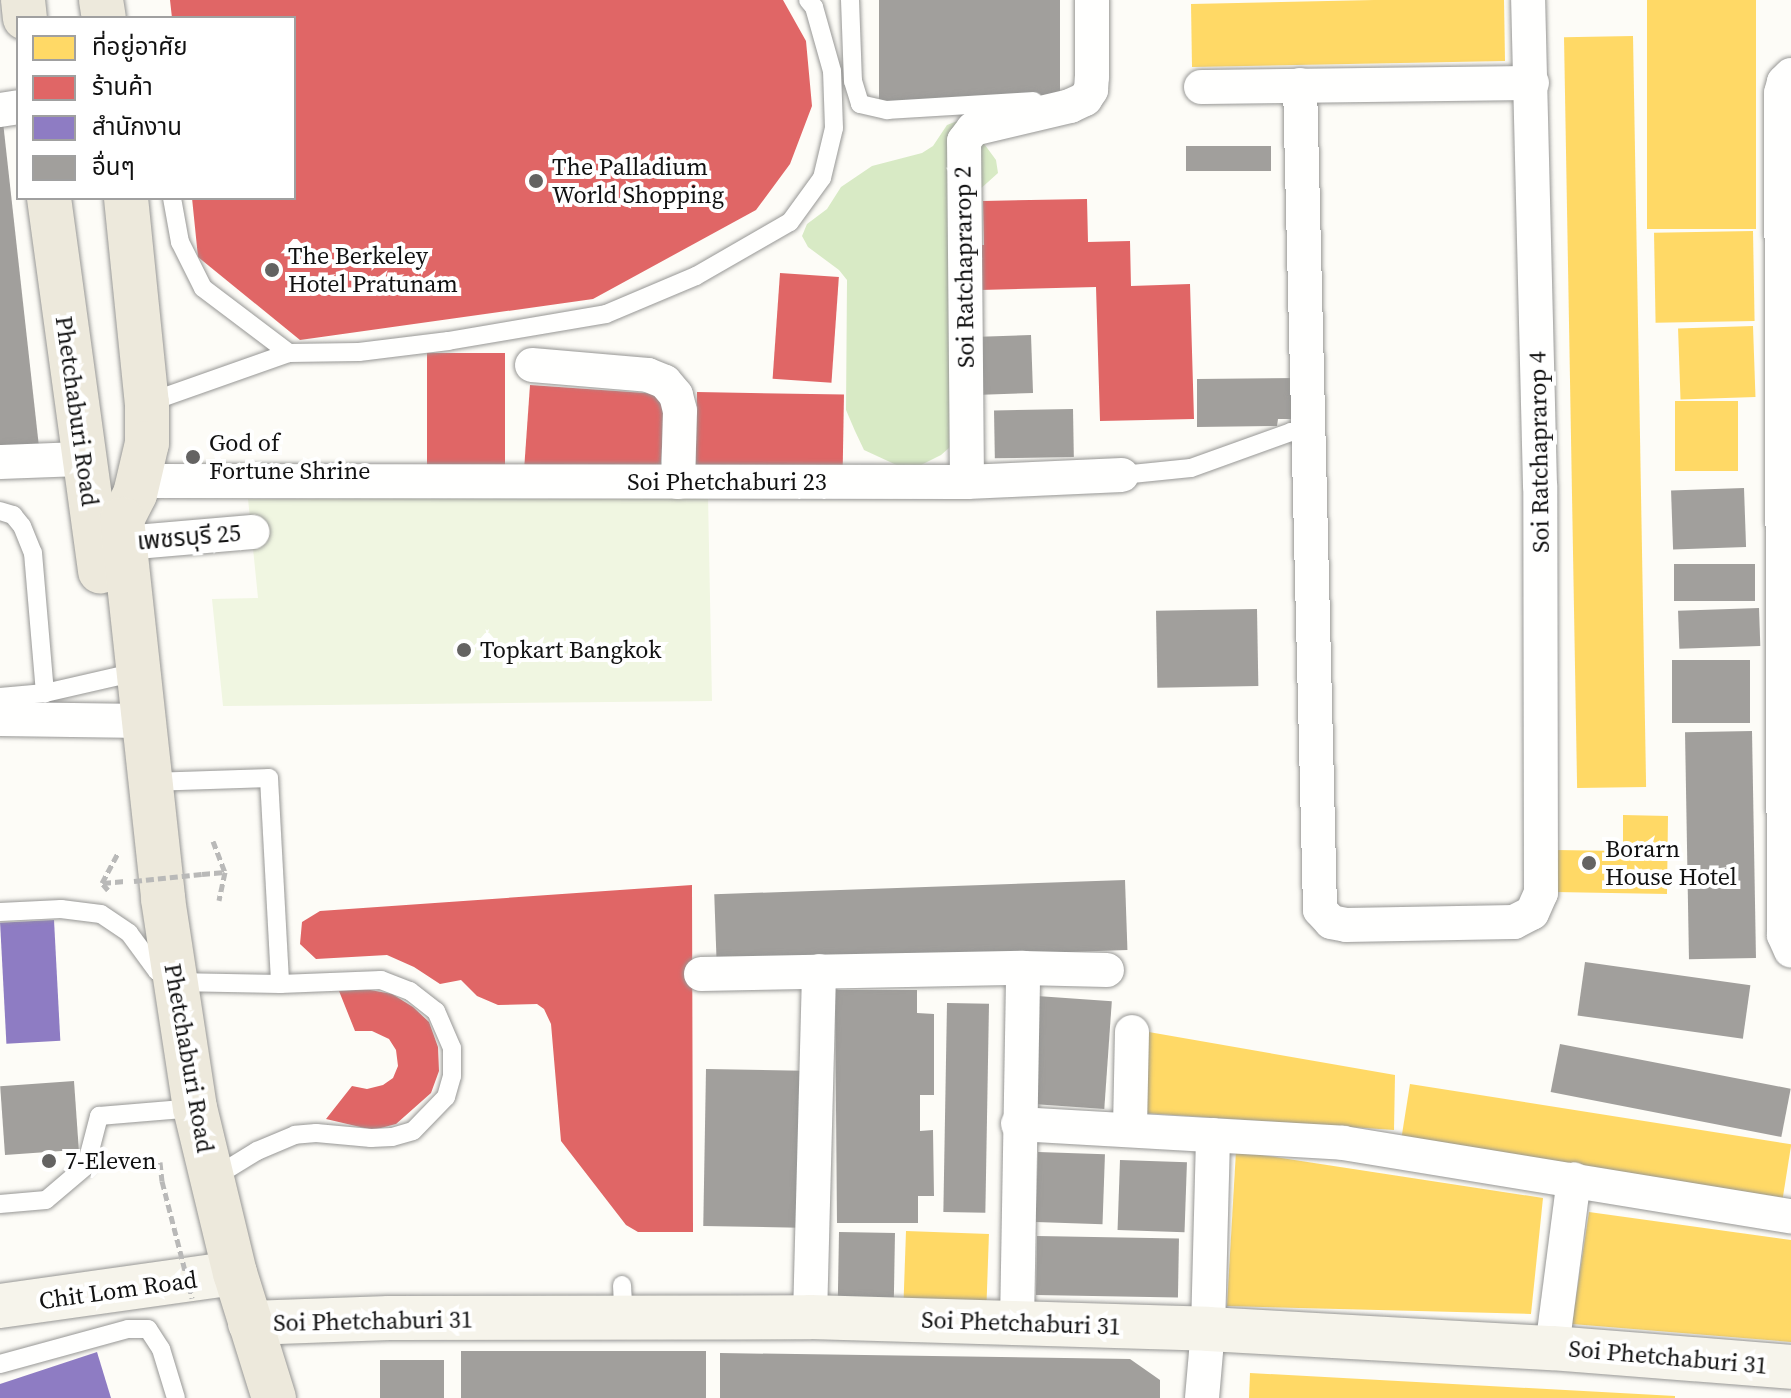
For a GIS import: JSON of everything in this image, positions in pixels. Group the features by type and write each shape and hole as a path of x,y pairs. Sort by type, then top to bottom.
{"main road":[{"name":"Phetchaburi Road","path":"49,200 83,459 150,782 174,982 195,1108 235,1273 274,1398"},
{"name":"Phetchaburi Road","path":"126,200 147,403 147,443 139,481 122,519 135,702"}],"street":[{"name":"Soi Ratchaprarop 2","path":"967,482 964,141 973,129 1070,106 1085,99 1091,90 1092,77 1092,0"},
{"name":"Soi Ratchaprarop 4","path":"1308,433 1320,910 1331,922 1346,925 1499,923 1525,919 1538,904 1541,893 1540,502 1528,0"},
{"path":"1791,75 1784,82 1781,93 1781,124 1784,935 1791,951"},
{"path":"1201,87 1532,83"},
{"path":"1300,85 1308,433"},
{"path":"532,365 648,375 665,382 676,395 680,411 678,482"},
{"path":"0,462 83,459"},
{"name":"Soi Phetchaburi 23","path":"139,481 967,482 1122,475"},
{"name":"เพชรบุรี 25","path":"124,543 253,532"},
{"path":"0,719 135,702"},
{"path":"1017,1324 1023,968"},
{"path":"701,974 1023,968 1107,970"},
{"path":"810,1317 819,971"},
{"path":"1130,1127 1132,1032"},
{"path":"1018,1124 1130,1127 1343,1143 1791,1216"},
{"path":"1202,1398 1208,1329 1213,1135"},
{"path":"1552,1348 1574,1179"},
{"name":"Chit Lom Road","path":"12,1305 235,1273"},
{"name":"Soi Phetchaburi 31","path":"250,1323 389,1318 623,1302 810,1317 1208,1329 1552,1348 1791,1367"}],"lane":[{"path":"147,403 289,353 389,349 517,331 606,314 696,276 790,222 822,178 834,128 832,71 814,7 808,0"},
{"path":"850,0 856,96 860,104 871,109 887,110 1059,100 1074,95 1084,79 1081,0"},
{"path":"172,200 180,242 203,288 289,353"},
{"name":"Soi Phetchaburi 23","path":"1122,475 1191,468 1291,432 1308,433"},
{"path":"0,511 13,515 22,526 33,553 45,693"},
{"path":"0,697 45,693 135,702"},
{"path":"150,782 269,778 280,984"},
{"path":"0,912 61,909 101,914 115,920 132,936 157,971 174,982 280,984 381,980 410,991 436,1011 446,1029 452,1062 446,1097 413,1131 382,1138 295,1135 257,1151 212,1179"},
{"path":"0,1204 46,1200 86,1166 99,1116 195,1108"},
{"path":"0,1364 128,1329 148,1329 161,1349 176,1398"}],"path":[{"path":"213,841 225,872 219,900"},
{"path":"102,883 118,853"},
{"path":"102,883 225,872"},
{"path":"102,883 118,901"},
{"path":"160,1162 162,1181 192,1298"}],"green space":[{"path":"960,120 971,126 996,160 998,173 978,191 957,441 941,455 917,467 903,468 864,450 855,431 846,410 847,280 839,270 808,247 802,236 807,224 827,209 841,187 872,166 922,153 933,146 947,125"},
{"name":"Topkart Bangkok","path":"708,495 712,701 223,706 212,599 258,598 248,499"}],"building: ที่อยู่อาศัย":[{"path":"1504,0 1505,61 1192,67 1191,4"},
{"path":"1647,0 1756,0 1756,229 1647,229"},
{"path":"1633,36 1646,787 1577,788 1564,37"},
{"path":"1753,231 1755,321 1656,323 1654,233"},
{"path":"1753,326 1755,397 1681,400 1678,329"},
{"path":"1675,401 1738,401 1738,471 1675,471"},
{"path":"1623,815 1668,816 1667,894 1555,892 1555,850 1623,851"},
{"path":"1143,1031 1395,1075 1394,1130 1144,1113"},
{"path":"1410,1084 1791,1144 1783,1198 1402,1137"},
{"path":"1236,1151 1543,1198 1531,1314 1227,1306"},
{"path":"1589,1212 1791,1240 1791,1342 1572,1324"},
{"path":"906,1231 989,1234 987,1302 904,1299"},
{"path":"1250,1373 1675,1396 1675,1398 1249,1398"}],"building: ร้านค้า":[{"name":"The Palladium World Shopping","path":"170,0 783,0 806,41 812,106 790,164 756,210 593,299 300,340 198,257 192,200 296,200 296,16 172,16"},
{"path":"1087,199 1088,242 1130,241 1131,286 1190,284 1194,419 1100,421 1096,287 980,290 978,245 984,245 983,201"},
{"path":"780,273 839,277 831,383 773,379"},
{"path":"427,353 505,353 505,473 427,473"},
{"path":"530,385 666,394 660,474 524,465"},
{"path":"697,392 844,395 843,477 696,474"},
{"path":"692,885 693,1232 638,1232 626,1225 561,1141 551,1024 544,1009 537,1004 498,1005 477,996 461,980 440,984 414,967 387,955 316,959 300,944 302,922 320,911"},
{"path":"365,989 392,994 413,1007 429,1022 438,1047 439,1071 431,1093 396,1124 373,1130 326,1119 352,1086 367,1089 383,1085 393,1078 398,1066 396,1050 389,1039 372,1031 355,1031 339,991"}],"building: สำนักงาน":[{"path":"54,920 60,1041 6,1044 0,923"},
{"path":"97,1352 111,1398 0,1398 0,1384"}],"building: อื่นๆ":[{"path":"879,0 1060,0 1060,101 879,101"},
{"path":"3,122 39,447 0,451 0,123"},
{"path":"1186,146 1271,146 1271,171 1186,171"},
{"path":"1031,335 1033,393 982,395 980,337"},
{"path":"1301,378 1302,419 1278,419 1277,426 1197,427 1197,379"},
{"path":"1073,409 1074,457 995,458 994,410"},
{"path":"1744,488 1746,547 1673,550 1671,491"},
{"path":"1674,564 1755,564 1755,601 1674,601"},
{"path":"1759,608 1760,646 1679,649 1678,611"},
{"path":"1257,609 1258,686 1157,688 1156,611"},
{"path":"1672,660 1750,660 1750,723 1672,723"},
{"path":"1752,731 1756,958 1689,959 1685,732"},
{"path":"1125,880 1127,950 717,964 714,894"},
{"path":"1585,962 1750,985 1743,1039 1577,1015"},
{"path":"835,990 917,990 917,1013 934,1014 934,1095 920,1095 920,1131 933,1130 934,1196 918,1196 918,1223 837,1223"},
{"path":"1037,996 1112,1001 1104,1109 1029,1104"},
{"path":"947,1003 989,1004 985,1213 943,1212"},
{"path":"1560,1044 1791,1089 1781,1137 1551,1092"},
{"path":"706,1069 803,1071 800,1228 703,1226"},
{"path":"74,1081 79,1150 5,1155 0,1086"},
{"path":"1038,1152 1105,1154 1103,1224 1036,1222"},
{"path":"1120,1160 1187,1162 1185,1232 1118,1230"},
{"path":"839,1232 895,1233 894,1298 838,1297"},
{"path":"1037,1236 1179,1238 1178,1297 1036,1295"},
{"path":"461,1351 706,1351 706,1398 461,1398"},
{"path":"720,1353 1130,1359 1160,1380 1160,1398 720,1398"},
{"path":"380,1360 444,1360 444,1398 380,1398"}],"place":[{"name":"The Palladium World Shopping","path":"536,181"},
{"name":"The Berkeley Hotel Pratunam","path":"272,270"},
{"name":"God of Fortune Shrine","path":"193,457"},
{"name":"Topkart Bangkok","path":"464,650"},
{"name":"Borarn House Hotel","path":"1589,863"},
{"name":"7-Eleven","path":"49,1161"}]}
